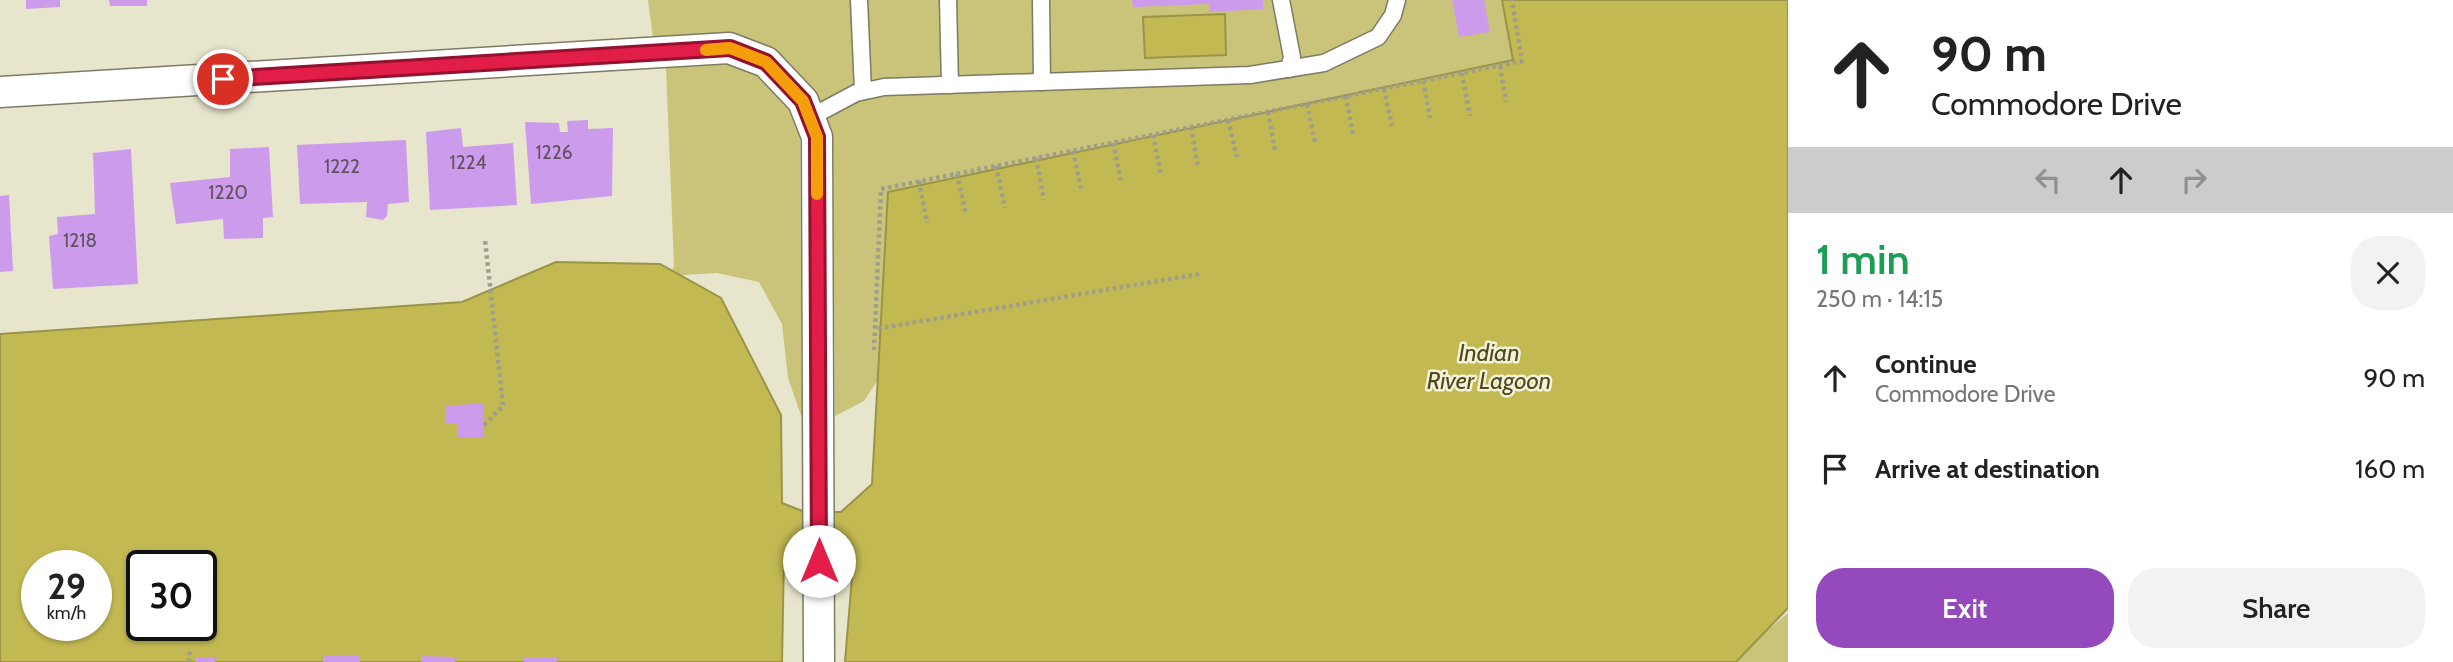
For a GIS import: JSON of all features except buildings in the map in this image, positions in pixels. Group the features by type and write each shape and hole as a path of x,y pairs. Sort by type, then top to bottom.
{"street":[{"path":"0,92 730,48 766,62 803,101 817,137 819,662"}],"lane":[{"path":"859,0 863,92"},
{"path":"948,0 950,85"},
{"path":"1041,0 1042,82"},
{"path":"1281,0 1292,57 1289,69"},
{"path":"809,118 863,92 884,87 1250,75 1324,63 1378,37 1393,15 1397,0"}],"path":[{"path":"874,350 881,189 1522,61 1511,0"},
{"path":"1500,66 1506,102"},
{"path":"1462,73 1470,116"},
{"path":"1423,81 1430,118"},
{"path":"1384,89 1392,126"},
{"path":"1346,96 1353,135"},
{"path":"1307,104 1315,142"},
{"path":"1268,112 1275,150"},
{"path":"1228,120 1237,157"},
{"path":"1191,127 1198,167"},
{"path":"1153,135 1161,175"},
{"path":"1113,143 1121,180"},
{"path":"1073,150 1082,192"},
{"path":"1036,158 1044,200"},
{"path":"996,166 1005,208"},
{"path":"957,174 966,215"},
{"path":"919,181 927,223"},
{"path":"484,425 503,406 485,240"},
{"path":"876,329 1199,274"},
{"path":"189,662 190,648"}],"shaded area":[{"path":"648,0 1512,0 1524,61 895,354 864,401 835,416 833,133 815,92 778,53 727,33 653,38"},
{"path":"728,64 757,75 789,108 800,139 802,418 788,378 782,324 759,282 717,273 666,276 672,272 674,265 666,68"},
{"path":"1788,613 1788,662 1729,662"}],"water":[{"name":"Indian River Lagoon","path":"1502,0 1788,0 1788,608 1736,662 845,662 853,565 803,554 784,558 782,662 0,662 0,334 462,302 556,262 660,264 721,298 781,415 782,503 805,512 841,512 872,484 888,192 1513,60"},
{"path":"1225,14 1226,55 1145,58 1143,17"}],"slow traffic":[{"path":"706,50 730,48 766,62 803,101 817,137 817,194"}],"route":[{"path":"223,79 730,48 766,62 803,101 817,137 819,561"}]}
